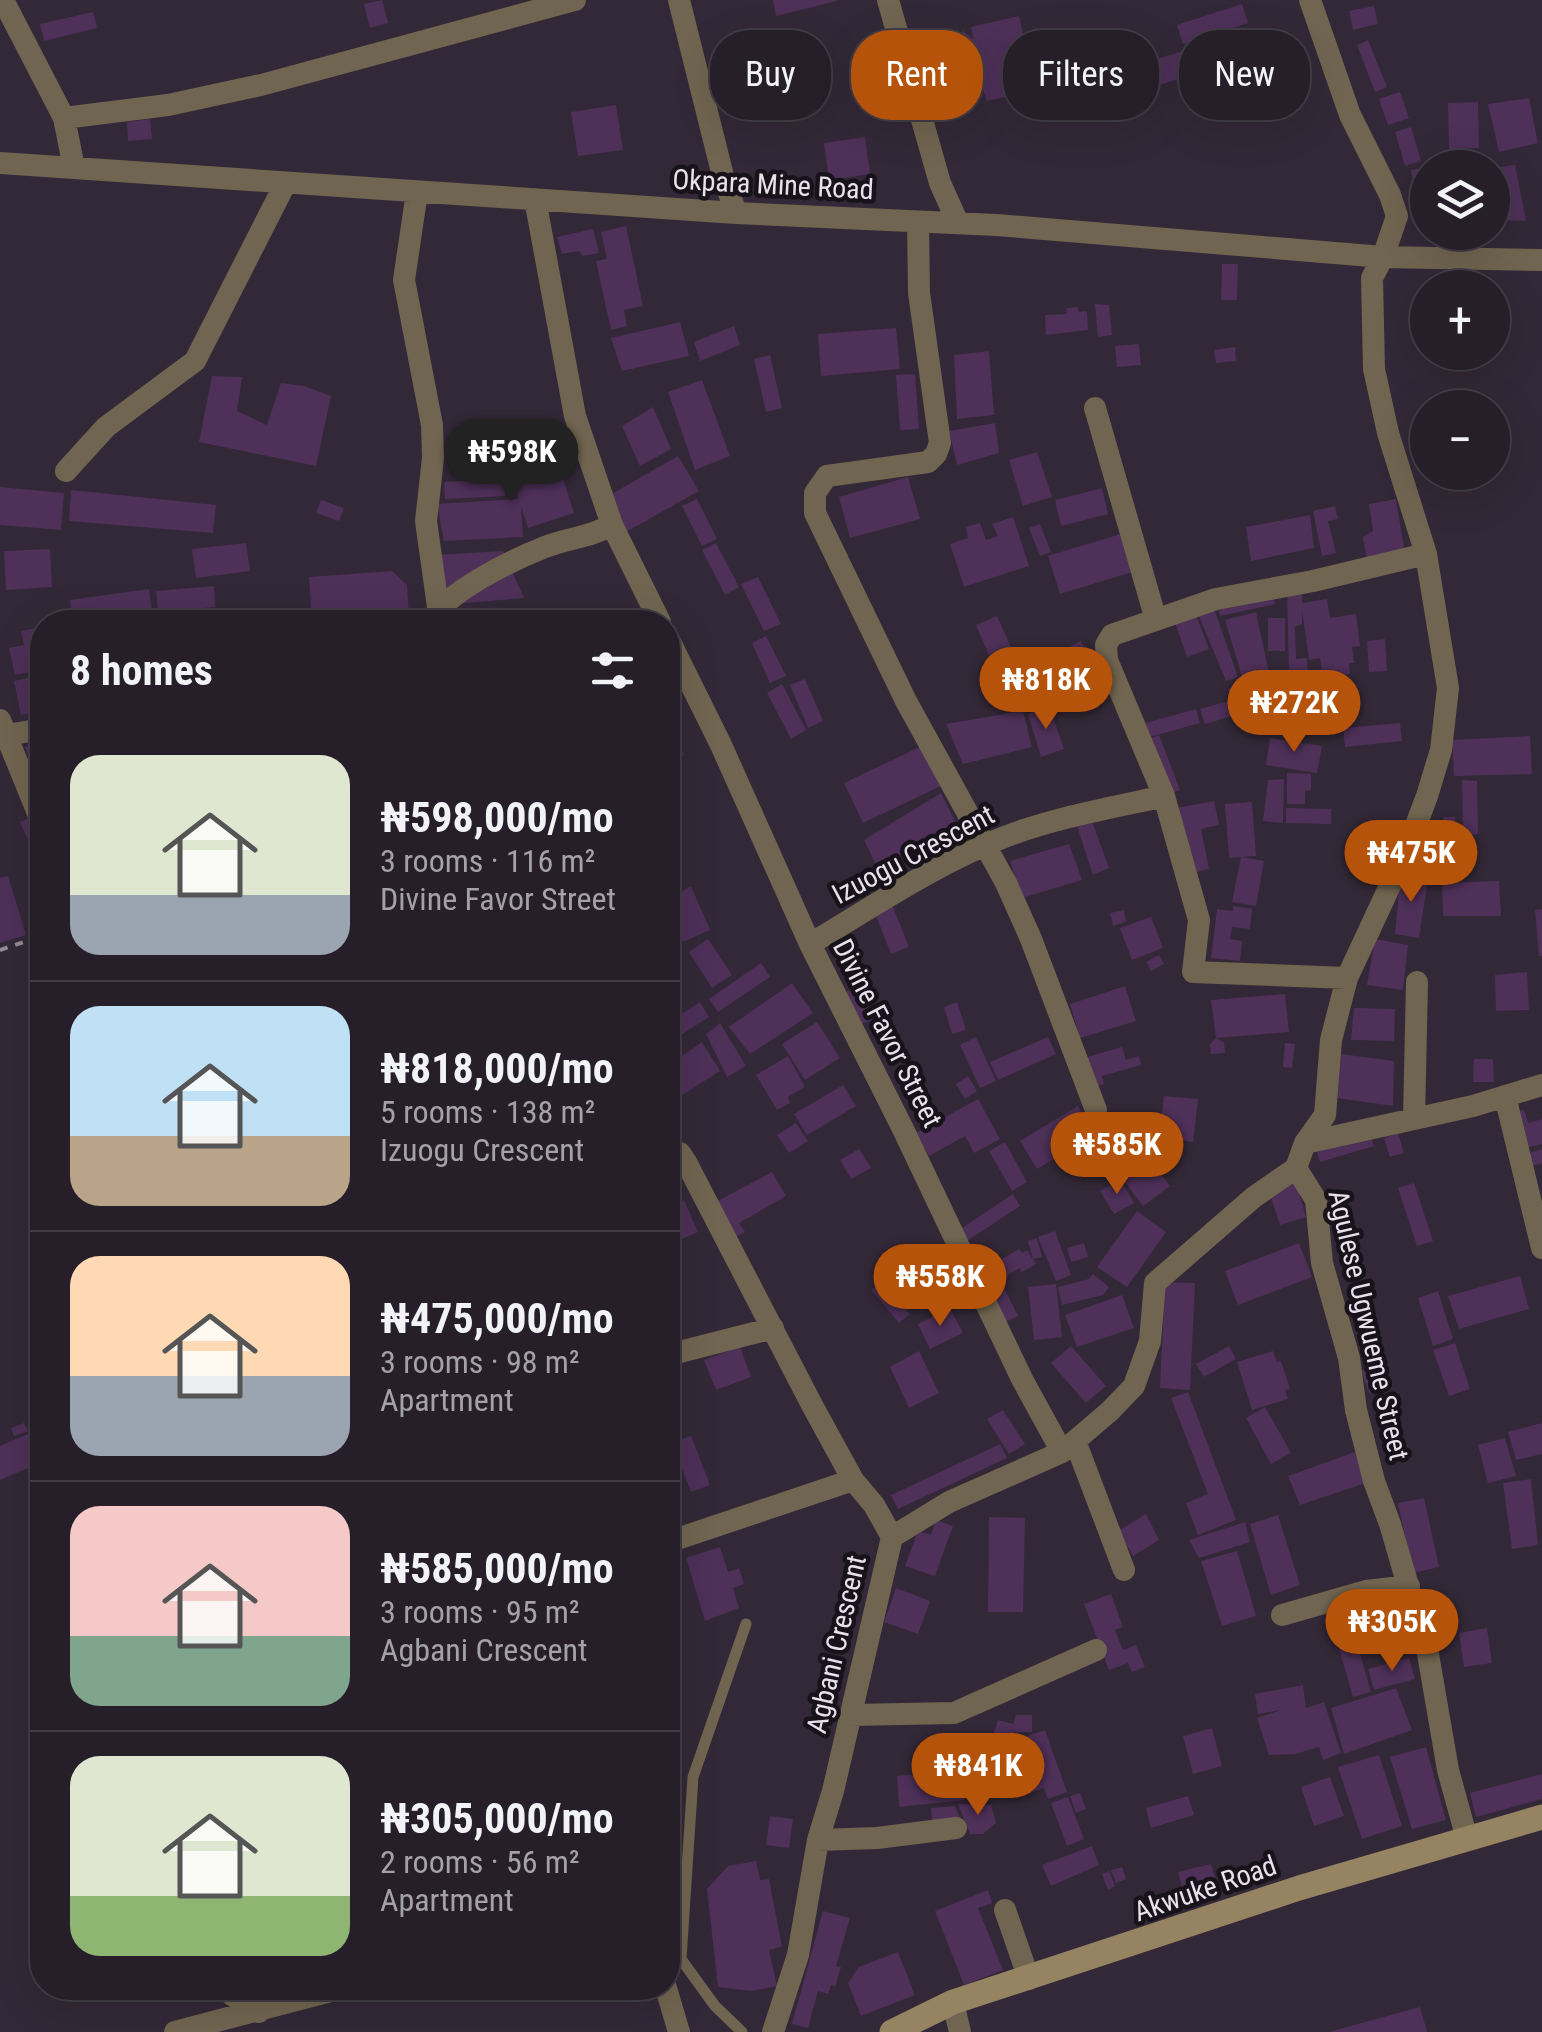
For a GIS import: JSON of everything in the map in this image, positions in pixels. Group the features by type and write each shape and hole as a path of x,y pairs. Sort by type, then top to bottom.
{"main road":[{"name":"Akwuke Road","path":"892,2032 954,2002 1299,1888 1542,1817"}],"street":[{"path":"3,0 64,118 74,168"},
{"path":"64,118 168,105 261,84 575,0"},
{"path":"679,0 723,176 736,212"},
{"path":"888,0 940,183 958,224"},
{"name":"Agulese Ugwueme Street","path":"1310,0 1350,115 1397,216 1372,278 1374,370 1388,433 1426,554 1448,688 1440,750 1407,849 1347,978 1331,1040 1325,1115 1305,1143 1296,1168 1316,1200 1322,1263 1350,1358 1356,1410 1428,1654 1448,1770 1467,1839"},
{"name":"Okpara Mine Road","path":"0,163 958,224 1383,257 1542,260"},
{"path":"66,471 106,427 195,361 285,184"},
{"path":"418,192 404,280 432,425 433,458 426,521 434,610"},
{"path":"535,199 575,416 612,525 654,610"},
{"path":"918,222 918,293 940,443 928,462 827,476 815,493 815,513 906,701 987,845 1032,939 1096,1110"},
{"path":"1096,408 1156,620"},
{"path":"441,610 513,561 550,544 588,538 612,525"},
{"path":"1347,978 1193,972 1199,920 1164,796 1107,660 1106,645 1112,636 1216,599 1426,554"},
{"name":"Divine Favor Street","path":"680,662 810,944 1022,1379 1068,1446 1124,1570"},
{"path":"30,729 3,728 30,794"},
{"name":"Izuogu Crescent","path":"810,944 932,871 987,845 1067,818 1164,796"},
{"path":"1414,1119 1417,982"},
{"path":"1305,1143 1542,1085"},
{"path":"1505,1096 1542,1248"},
{"path":"680,1163 853,1480 892,1538"},
{"name":"Agbani Crescent","path":"773,2032 798,1955 818,1840 892,1538 949,1502 1068,1446 1134,1386 1150,1341 1155,1283 1264,1189 1296,1168"},
{"path":"680,1352 772,1328"},
{"path":"680,1538 853,1480"},
{"path":"1282,1615 1366,1591 1409,1586"},
{"path":"851,1715 954,1713 1096,1650"},
{"path":"818,1840 878,1838 956,1828"},
{"path":"1006,1910 1029,1979"},
{"path":"240,2000 260,2012"},
{"path":"175,2032 301,2000"},
{"path":"670,2000 679,2032"},
{"path":"954,2002 960,2032"}],"lane":[{"path":"680,1904 693,1777 746,1624"},
{"path":"680,1968 742,2032"}],"path":[{"path":"0,950 30,940"}],"building":[{"path":"382,0 388,23 370,28 364,4"},
{"path":"773,0 837,0 837,1 776,16"},
{"path":"1242,4 1248,23 1226,30 1179,31 1177,25"},
{"path":"1374,6 1378,24 1353,30 1349,11"},
{"path":"93,12 97,28 44,41 40,24"},
{"path":"1019,16 1022,30 1003,30 1003,97 987,101 983,90 983,30 971,27"},
{"path":"1368,40 1387,87 1375,92 1357,45"},
{"path":"1179,52 1179,79 1159,85 1159,58"},
{"path":"1400,92 1409,118 1388,125 1379,99"},
{"path":"1529,98 1538,143 1499,150 1488,104"},
{"path":"1478,102 1479,148 1449,149 1448,103"},
{"path":"616,105 623,150 578,156 571,112"},
{"path":"150,119 152,139 128,141 127,122"},
{"path":"1411,127 1418,150 1410,150 1410,164 1405,166 1395,132"},
{"path":"865,137 870,174 829,180 824,143"},
{"path":"1515,165 1526,221 1510,220 1510,166"},
{"path":"626,226 643,306 624,310 627,326 611,330 596,261 607,259 601,232"},
{"path":"593,229 599,253 562,254 557,237"},
{"path":"1222,264 1238,264 1237,300 1221,300"},
{"path":"1095,304 1109,305 1112,335 1098,337"},
{"path":"1078,307 1078,312 1087,311 1088,330 1046,335 1045,315 1067,314 1066,308"},
{"path":"680,322 689,356 622,371 611,338"},
{"path":"734,326 740,345 700,361 694,342"},
{"path":"896,328 900,369 821,376 818,334"},
{"path":"1139,344 1141,365 1117,367 1115,346"},
{"path":"1235,347 1236,361 1216,363 1214,350"},
{"path":"989,351 994,415 957,419 954,355"},
{"path":"770,355 782,408 766,412 754,359"},
{"path":"915,374 919,429 900,430 896,375"},
{"path":"212,376 242,377 237,411 267,425 281,383 331,396 316,466 199,442"},
{"path":"702,380 730,456 695,470 668,392"},
{"path":"653,407 671,449 640,466 622,426"},
{"path":"995,423 999,453 957,465 949,431"},
{"path":"553,448 574,513 528,528 521,507 523,537 444,541 437,504 518,499 510,473 515,461"},
{"path":"1037,452 1052,497 1023,506 1009,460"},
{"path":"678,456 699,491 626,532 608,496"},
{"path":"908,477 920,519 850,538 839,497"},
{"path":"504,479 505,496 445,499 444,482"},
{"path":"0,487 64,493 61,530 0,525"},
{"path":"1102,488 1108,514 1061,526 1055,500"},
{"path":"71,490 216,505 213,533 69,521"},
{"path":"697,499 717,539 702,546 682,506"},
{"path":"1396,499 1405,554 1367,561 1363,537 1373,531 1369,504"},
{"path":"321,500 344,508 339,521 316,513"},
{"path":"1335,506 1338,519 1328,521 1336,553 1322,556 1313,511"},
{"path":"1310,515 1314,548 1251,561 1246,527"},
{"path":"1013,517 1029,566 964,587 950,544 968,538 966,527 980,523 986,540 998,536 992,524"},
{"path":"1040,524 1051,552 1040,556 1029,528"},
{"path":"1127,532 1139,570 1060,594 1048,556"},
{"path":"246,543 250,571 196,578 192,549"},
{"path":"716,543 739,587 725,595 702,550"},
{"path":"50,549 52,587 6,590 4,551"},
{"path":"503,551 524,598 442,605 435,555"},
{"path":"392,571 407,585 409,610 314,610 309,577"},
{"path":"758,577 781,624 764,631 741,584"},
{"path":"214,586 215,607 158,610 156,591"},
{"path":"1302,586 1302,603 1327,599 1330,618 1356,614 1360,646 1352,647 1354,663 1349,663 1350,674 1323,678 1320,658 1309,660 1302,610 1302,624 1295,627 1296,659 1307,658 1308,674 1289,674 1287,591"},
{"path":"149,589 152,610 71,610 70,600"},
{"path":"1272,592 1275,604 1220,616 1217,601"},
{"path":"1212,603 1238,677 1226,681 1196,609"},
{"path":"1194,610 1209,649 1187,657 1173,617"},
{"path":"1256,612 1269,673 1243,680 1225,620"},
{"path":"997,616 1018,663 996,672 976,625"},
{"path":"1268,618 1285,618 1285,651 1268,651"},
{"path":"30,629 30,672 15,675 9,648 24,645 21,631"},
{"path":"766,636 786,676 770,683 752,643"},
{"path":"1385,639 1387,671 1369,672 1367,641"},
{"path":"1081,641 1099,679 1076,690 1059,652"},
{"path":"1316,675 1329,728 1297,735 1285,683"},
{"path":"1067,677 1071,691 1036,701 1032,686"},
{"path":"30,678 30,713 21,715 14,681"},
{"path":"805,679 823,721 808,728 790,685"},
{"path":"1253,680 1257,693 1251,695 1255,709 1205,724 1200,709 1232,700 1228,689"},
{"path":"1339,682 1348,719 1333,724 1321,689"},
{"path":"782,684 806,730 791,739 767,693"},
{"path":"1049,706 1064,749 1041,757 1028,714"},
{"path":"1196,709 1200,723 1146,738 1142,724"},
{"path":"1023,711 1032,747 963,764 946,724"},
{"path":"1400,723 1402,741 1345,747 1343,728"},
{"path":"1159,735 1180,790 1165,795 1144,741"},
{"path":"1530,736 1532,774 1454,776 1452,740"},
{"path":"1270,738 1322,746 1317,773 1266,765"},
{"path":"922,746 941,786 863,823 844,783"},
{"path":"1287,773 1311,774 1311,790 1305,791 1305,804 1287,804"},
{"path":"1284,779 1283,823 1263,821 1268,780"},
{"path":"1462,780 1477,781 1478,834 1463,836"},
{"path":"941,793 958,827 880,873 864,840"},
{"path":"1214,801 1219,825 1201,829 1209,869 1193,873 1176,808"},
{"path":"1252,802 1256,856 1229,858 1225,804"},
{"path":"1286,808 1331,809 1331,824 1286,823"},
{"path":"1443,817 1455,817 1456,838 1445,839"},
{"path":"29,818 30,844 20,822"},
{"path":"1441,820 1441,832 1427,834 1426,822"},
{"path":"1092,821 1109,868 1093,875 1077,826"},
{"path":"1069,844 1082,880 1022,898 1010,861"},
{"path":"1241,857 1264,861 1256,906 1232,902"},
{"path":"1401,872 1428,879 1419,938 1395,934"},
{"path":"8,876 26,935 0,943 0,878"},
{"path":"1499,881 1501,916 1443,916 1442,883"},
{"path":"691,886 710,930 683,942 680,934 680,893"},
{"path":"1233,906 1252,909 1250,929 1232,927 1230,939 1242,941 1240,961 1211,958 1217,909 1233,911"},
{"path":"893,907 909,947 891,954 875,913"},
{"path":"1542,909 1542,956 1539,956 1535,910"},
{"path":"1124,910 1126,922 1113,926 1110,913"},
{"path":"1151,917 1163,948 1132,960 1120,928"},
{"path":"708,939 732,975 712,988 689,952"},
{"path":"1375,939 1408,945 1403,990 1367,985"},
{"path":"1159,955 1164,964 1151,971 1146,962"},
{"path":"761,963 770,977 718,1012 709,999"},
{"path":"1527,972 1529,1010 1496,1011 1495,975"},
{"path":"792,983 813,1013 750,1054 729,1027"},
{"path":"1125,986 1136,1021 1080,1038 1070,1004"},
{"path":"860,987 872,1020 852,1027 840,994"},
{"path":"1285,994 1289,1032 1216,1038 1211,1000"},
{"path":"700,1002 709,1017 680,1035 680,1015"},
{"path":"957,1002 966,1030 952,1034 944,1007"},
{"path":"1354,1008 1395,1009 1394,1041 1351,1040"},
{"path":"817,1022 840,1058 805,1080 782,1044"},
{"path":"720,1023 746,1066 727,1077 706,1034"},
{"path":"976,1037 996,1081 980,1088 960,1045"},
{"path":"1048,1037 1056,1054 998,1080 990,1062"},
{"path":"1216,1038 1224,1043 1225,1053 1211,1054 1210,1044"},
{"path":"702,1042 720,1071 680,1096 680,1058"},
{"path":"1285,1043 1295,1044 1292,1068 1283,1067"},
{"path":"1122,1047 1126,1060 1139,1056 1141,1065 1102,1076 1104,1084 1092,1088 1084,1058"},
{"path":"1341,1054 1394,1061 1393,1106 1337,1098"},
{"path":"788,1056 805,1087 788,1097 790,1103 777,1110 756,1075"},
{"path":"1474,1059 1493,1059 1494,1082 1473,1082"},
{"path":"968,1076 977,1091 965,1099 956,1084"},
{"path":"843,1085 856,1106 807,1135 794,1114"},
{"path":"1164,1096 1198,1099 1193,1142 1159,1138"},
{"path":"978,1099 1000,1139 974,1153 965,1136 929,1156 916,1133"},
{"path":"1078,1106 1091,1128 1083,1133 1087,1139 1069,1149 1059,1149 1062,1154 1037,1169 1020,1141"},
{"path":"1524,1110 1528,1123 1542,1119 1542,1144 1526,1148 1517,1111"},
{"path":"796,1123 808,1141 789,1153 777,1135"},
{"path":"1398,1133 1404,1153 1390,1157 1384,1138"},
{"path":"1370,1134 1374,1146 1320,1162 1316,1149"},
{"path":"1005,1142 1027,1182 1012,1191 989,1151"},
{"path":"859,1149 871,1168 851,1179 840,1160"},
{"path":"1542,1149 1542,1163 1526,1168 1522,1155"},
{"path":"1143,1150 1170,1186 1143,1206 1116,1170"},
{"path":"772,1172 786,1196 739,1223 745,1232 734,1238 714,1203"},
{"path":"1120,1179 1134,1203 1114,1214 1100,1191"},
{"path":"1295,1180 1306,1217 1280,1225 1268,1188"},
{"path":"1414,1183 1433,1241 1417,1246 1398,1188"},
{"path":"1013,1194 1020,1206 964,1243 956,1232"},
{"path":"684,1200 698,1232 680,1240 680,1202"},
{"path":"1137,1211 1166,1232 1127,1287 1097,1267"},
{"path":"1055,1231 1071,1275 1056,1281 1038,1237"},
{"path":"1037,1238 1042,1257 1033,1259 1028,1241"},
{"path":"1351,1238 1356,1248 1342,1256 1337,1246"},
{"path":"1084,1243 1088,1257 1071,1262 1067,1248"},
{"path":"1299,1243 1312,1277 1238,1305 1225,1271"},
{"path":"1019,1249 1022,1253 1027,1250 1036,1264 1022,1272 1020,1268 993,1284 984,1270"},
{"path":"893,1272 901,1282 890,1291 910,1314 899,1323 871,1290"},
{"path":"1093,1274 1109,1287 1103,1295 1062,1305 1058,1287 1089,1279"},
{"path":"1520,1276 1529,1309 1459,1329 1448,1296"},
{"path":"1165,1282 1195,1283 1190,1390 1160,1388"},
{"path":"1056,1284 1062,1337 1034,1340 1028,1287"},
{"path":"1004,1288 1018,1316 1006,1322 992,1294"},
{"path":"1438,1291 1453,1339 1433,1346 1418,1298"},
{"path":"1122,1295 1134,1328 1077,1347 1065,1315"},
{"path":"950,1308 963,1333 930,1349 918,1324"},
{"path":"1455,1343 1470,1389 1449,1396 1433,1350"},
{"path":"1071,1346 1106,1386 1086,1403 1051,1363"},
{"path":"1229,1346 1236,1359 1204,1377 1196,1364"},
{"path":"740,1347 751,1377 716,1390 704,1360"},
{"path":"919,1351 939,1393 909,1408 890,1367"},
{"path":"1273,1351 1277,1362 1281,1361 1290,1389 1285,1390 1288,1399 1252,1410 1237,1362"},
{"path":"1379,1365 1387,1386 1369,1393 1361,1371"},
{"path":"1188,1392 1236,1520 1198,1535 1186,1503 1208,1494 1171,1398"},
{"path":"1265,1407 1291,1453 1271,1464 1246,1418"},
{"path":"1003,1410 1025,1444 1009,1454 987,1419"},
{"path":"24,1423 28,1431 14,1436 11,1428"},
{"path":"1542,1423 1542,1454 1516,1460 1508,1432"},
{"path":"30,1433 30,1467 0,1480 0,1446"},
{"path":"691,1436 710,1485 691,1492 680,1464 680,1440"},
{"path":"1505,1438 1516,1476 1488,1483 1478,1445"},
{"path":"1000,1444 1007,1458 898,1509 891,1495"},
{"path":"1355,1452 1366,1483 1300,1505 1288,1476"},
{"path":"1531,1479 1538,1545 1512,1549 1503,1483"},
{"path":"1424,1498 1439,1567 1413,1573 1398,1503"},
{"path":"1146,1514 1159,1540 1133,1556 1118,1531"},
{"path":"1278,1515 1300,1585 1271,1595 1250,1524"},
{"path":"989,1517 1025,1518 1023,1612 988,1612"},
{"path":"936,1520 953,1526 935,1576 905,1566 918,1531 931,1535"},
{"path":"1245,1522 1250,1542 1199,1558 1189,1540"},
{"path":"720,1547 728,1572 739,1568 744,1584 733,1588 739,1608 705,1621 686,1558"},
{"path":"1237,1551 1256,1616 1222,1626 1201,1561"},
{"path":"896,1588 930,1601 918,1634 884,1622"},
{"path":"1111,1594 1123,1627 1115,1630 1123,1650 1136,1645 1145,1667 1132,1672 1128,1663 1109,1670 1084,1604"},
{"path":"1348,1612 1371,1692 1353,1697 1330,1617"},
{"path":"1487,1628 1492,1663 1464,1667 1459,1633"},
{"path":"1409,1658 1415,1679 1374,1690 1368,1669"},
{"path":"1303,1685 1306,1708 1324,1702 1341,1753 1323,1760 1319,1747 1295,1754 1269,1755 1257,1718 1281,1710 1258,1714 1255,1694"},
{"path":"1396,1688 1412,1730 1344,1754 1331,1708"},
{"path":"1016,1715 1032,1715 1032,1732 1015,1732 994,1798 976,1786 998,1720 1013,1724"},
{"path":"1212,1728 1222,1766 1193,1774 1183,1736"},
{"path":"1045,1730 1067,1792 1048,1799 1044,1788 1029,1794 1016,1759 1022,1757 1016,1740"},
{"path":"1426,1747 1446,1820 1412,1829 1390,1757"},
{"path":"1379,1755 1402,1826 1362,1839 1338,1767"},
{"path":"961,1770 964,1800 899,1807 897,1776"},
{"path":"1542,1774 1542,1799 1476,1817 1470,1793"},
{"path":"1330,1777 1344,1816 1314,1826 1301,1787"},
{"path":"1080,1793 1086,1809 1076,1813 1070,1796"},
{"path":"1188,1796 1194,1815 1151,1828 1146,1808"},
{"path":"1068,1797 1084,1839 1067,1846 1051,1803"},
{"path":"958,1804 991,1805 996,1823 983,1834 970,1834"},
{"path":"955,1806 960,1818 932,1821 931,1808"},
{"path":"770,1816 793,1819 789,1848 766,1845"},
{"path":"1092,1846 1099,1865 1051,1886 1042,1865"},
{"path":"756,1861 760,1880 769,1879 782,1947 769,1950 777,1986 752,1991 718,1987 707,1889 728,1866"},
{"path":"1211,1864 1215,1878 1196,1883 1198,1891 1184,1894 1178,1872"},
{"path":"1122,1867 1126,1879 1116,1883 1111,1870"},
{"path":"1109,1871 1115,1886 1108,1890 1102,1874"},
{"path":"988,1890 992,1903 978,1908 1003,1970 964,1985 935,1911"},
{"path":"823,1911 850,1918 836,1966 841,1967 835,1987 831,1985 828,1994 818,1991 808,2028 792,2024"},
{"path":"898,1952 915,1995 861,2016 848,1983 859,1967"},
{"path":"1420,2007 1427,2032 1332,2032 1332,2031"}]}
